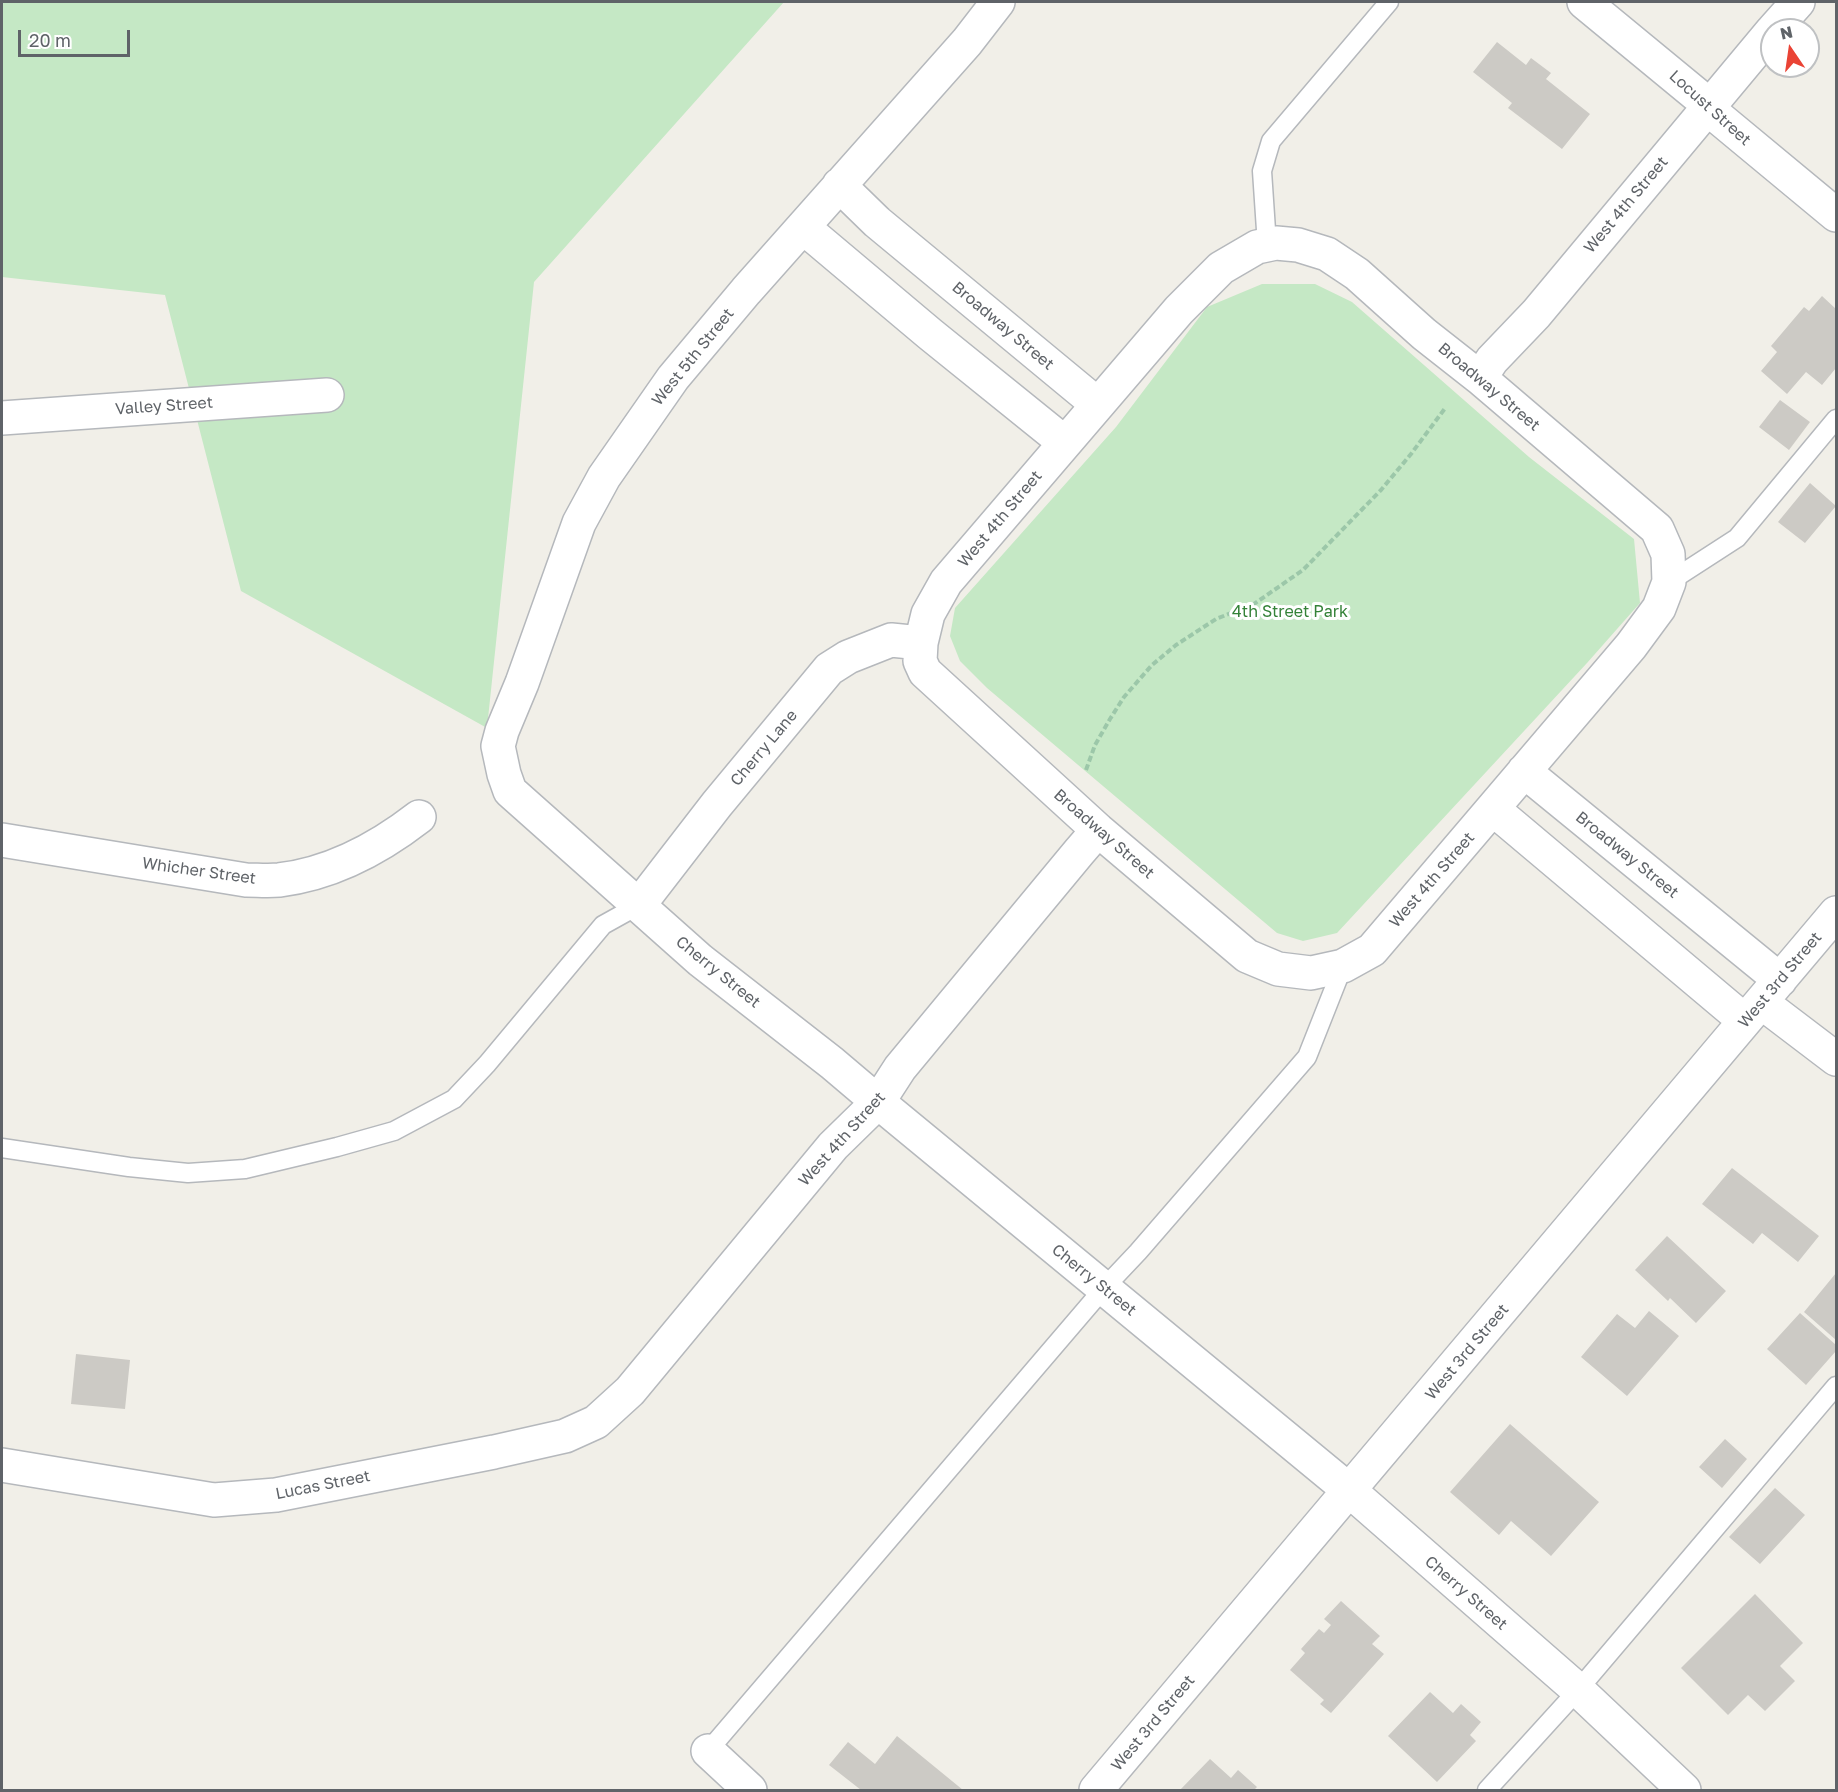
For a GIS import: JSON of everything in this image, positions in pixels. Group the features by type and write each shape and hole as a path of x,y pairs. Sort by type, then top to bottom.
{"street":[{"name":"West 5th Street","path":"504,774 498,746 501,731 522,683 579,523 599,486 673,378 746,291 967,42 998,2"},
{"name":"Locust Street","path":"1584,2 1709,105 1719,118 1836,215"},
{"name":"West 4th Street","path":"1784,18 1798,2"},
{"name":"West 4th Street","path":"1480,378 1492,360 1536,314 1760,46"},
{"name":"Broadway Street","path":"839,185 877,222 1097,404 1179,310 1221,268 1257,247 1276,243 1298,245 1327,254 1357,274 1424,334 1480,378 1657,529 1668,554 1669,582 1659,608 1631,646 1524,771 1762,1001"},
{"path":"804,228 1065,443"},
{"name":"Valley Street","path":"2,418 327,395"},
{"name":"West 4th Street","path":"921,643 928,614 946,582 1097,404"},
{"name":"Cherry Lane","path":"639,905 717,804 830,669 848,657 891,640 921,643"},
{"name":"Broadway Street","path":"921,643 920,662 925,672 1098,830 1247,956 1278,969 1311,973 1335,968"},
{"name":"West 4th Street","path":"1335,968 1372,950 1524,771"},
{"name":"Cherry Street","path":"504,774 510,791 718,976 832,1063 1350,1491 1578,1690 1684,1791"},
{"name":"Broadway Street","path":"1493,809 1762,1001 1836,1059"},
{"name":"Whicher Street","path":"2,840 246,880 279,880 323,870 364,853 419,817"},
{"name":"West 4th Street","path":"630,1391 833,1146 878,1102 900,1068 1098,830"},
{"name":"West 3rd Street","path":"1096,1791 1836,913"},
{"name":"Lucas Street","path":"2,1465 213,1500 276,1495 565,1436 596,1422 630,1391"},
{"path":"708,1751 750,1791"}],"lane":[{"path":"1267,245 1262,171 1271,141 1389,2"},
{"path":"1669,582 1737,538 1836,419"},
{"path":"2,1148 129,1167 188,1173 245,1169 394,1131 453,1099 487,1064 603,925 639,905"},
{"path":"708,1751 1104,1288 1307,1058 1335,968"},
{"path":"1487,1791 1578,1690 1836,1386"}],"path":[{"path":"1085,772 1095,745 1110,719 1124,697 1152,666 1176,645 1216,620 1254,604 1302,570 1381,490 1446,407"}],"green space":[{"path":"2,2 784,2 534,282 487,728 241,591 165,295 2,277"},
{"name":"4th Street Park","path":"1262,284 1315,284 1352,302 1529,457 1634,539 1640,603 1337,933 1303,941 1277,933 987,688 960,661 950,636 955,608 1116,427 1207,307"}],"building":[{"path":"1497,42 1526,65 1531,58 1551,73 1546,79 1590,114 1562,149 1508,108 1512,103 1473,72"},
{"path":"1822,296 1836,309 1836,368 1822,385 1806,372 1787,394 1761,371 1777,352 1771,346 1804,307 1809,311"},
{"path":"1780,400 1810,422 1789,450 1759,427"},
{"path":"1810,483 1836,506 1805,543 1778,522"},
{"path":"1732,1168 1819,1236 1798,1262 1762,1233 1753,1244 1702,1204"},
{"path":"1667,1236 1726,1291 1696,1323 1670,1298 1668,1301 1635,1270"},
{"path":"1836,1273 1836,1340 1804,1312"},
{"path":"1649,1311 1679,1336 1627,1396 1581,1357 1617,1314 1635,1328"},
{"path":"1800,1313 1836,1345 1836,1351 1806,1385 1767,1349"},
{"path":"76,1354 130,1360 125,1409 71,1404"},
{"path":"1510,1424 1599,1502 1551,1556 1511,1521 1499,1535 1450,1492"},
{"path":"1725,1439 1747,1459 1722,1488 1699,1467"},
{"path":"1775,1488 1805,1515 1760,1564 1729,1537"},
{"path":"1755,1594 1803,1643 1780,1666 1795,1681 1765,1711 1748,1695 1728,1715 1681,1668"},
{"path":"1341,1601 1380,1636 1372,1644 1384,1654 1331,1713 1320,1704 1324,1700 1290,1670 1305,1653 1301,1649 1319,1629 1324,1633 1331,1625 1324,1619"},
{"path":"1430,1692 1453,1713 1461,1704 1481,1722 1470,1735 1476,1741 1437,1782 1388,1736"},
{"path":"897,1736 963,1790 861,1790 829,1765 848,1742 875,1764"},
{"path":"1210,1759 1231,1778 1238,1770 1257,1787 1254,1790 1180,1790"}]}
